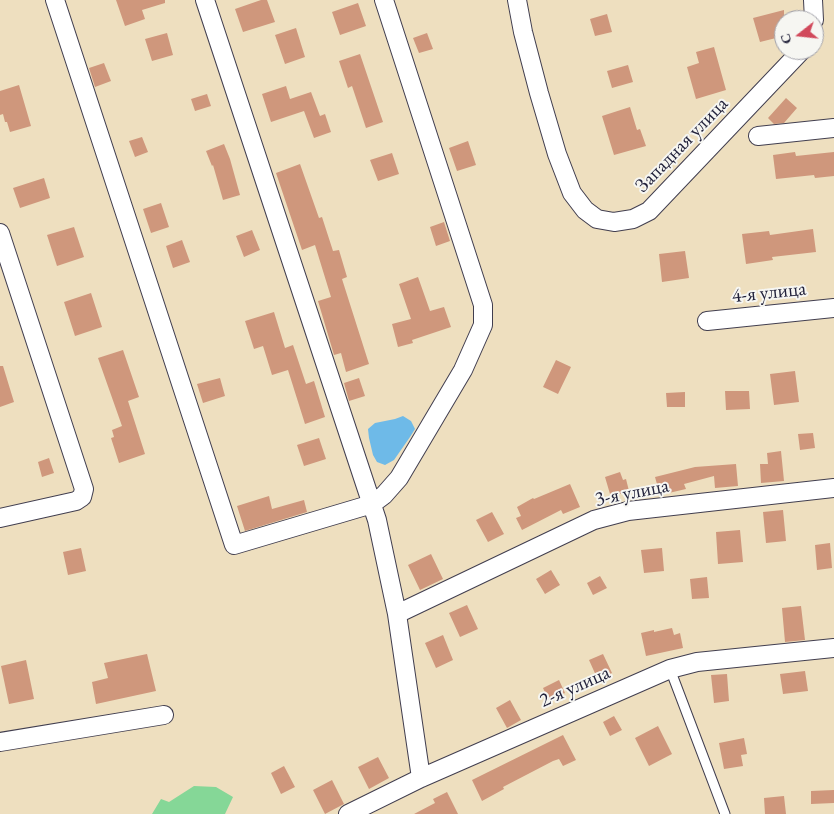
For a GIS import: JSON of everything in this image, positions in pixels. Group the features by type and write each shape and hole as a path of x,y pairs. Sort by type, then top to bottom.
{"street":[{"path":"55,0 234,545 372,504 384,495 399,478 463,370 483,325 482,305 384,0"},
{"path":"205,0 377,520 397,614 420,778"},
{"name":"Западная улица","path":"517,0 538,93 557,154 572,193 585,210 597,219 614,222 633,219 649,211 792,60"},
{"path":"758,136 834,128"},
{"path":"0,233 84,489 82,497 76,501 0,518"},
{"name":"4-я улица","path":"708,321 834,308"},
{"name":"3-я улица","path":"397,614 594,520 628,511 834,488"},
{"name":"2-я улица","path":"348,814 420,778 670,669 697,662 834,648"},
{"path":"0,742 164,715"}],"lane":[{"path":"670,669 725,814"}],"green space":[{"path":"194,786 216,787 233,797 225,814 152,814 161,799 169,802"}],"water":[{"path":"403,416 411,421 415,429 394,460 385,465 377,462 373,455 368,429 375,423"}],"building":[{"path":"116,0 165,0 165,3 142,10 145,19 125,26"},
{"path":"261,0 267,0 275,22 243,32 235,9"},
{"path":"358,3 366,26 340,35 332,12"},
{"path":"774,13 774,38 760,42 753,18"},
{"path":"607,14 612,32 595,36 590,19"},
{"path":"296,28 305,57 285,64 275,35"},
{"path":"167,33 173,55 152,61 145,39"},
{"path":"427,33 433,49 419,53 413,38"},
{"path":"714,47 726,90 696,99 687,67 699,63 696,52"},
{"path":"360,54 383,122 366,128 352,86 348,88 339,61"},
{"path":"104,63 111,81 95,87 89,68"},
{"path":"628,65 633,82 612,88 607,71"},
{"path":"19,85 31,126 10,132 3,114 0,115 0,91"},
{"path":"286,86 290,99 311,92 320,116 325,114 331,132 314,138 304,111 271,122 262,94"},
{"path":"207,94 211,106 195,111 191,99"},
{"path":"786,98 797,108 784,123 774,124 768,118"},
{"path":"630,107 637,130 640,129 646,146 614,155 602,116"},
{"path":"142,137 148,152 135,157 129,141"},
{"path":"468,141 476,165 457,171 449,148"},
{"path":"224,144 240,195 223,200 213,165 206,151"},
{"path":"795,152 796,156 834,152 834,176 815,178 814,175 776,179 773,155"},
{"path":"392,153 399,174 378,181 370,160"},
{"path":"300,164 319,218 322,217 333,251 339,250 347,277 342,279 369,364 346,372 341,353 334,355 318,301 331,297 315,245 302,250 276,173"},
{"path":"44,178 50,198 20,208 13,188"},
{"path":"161,203 169,227 151,233 143,209"},
{"path":"444,222 450,241 436,246 430,227"},
{"path":"74,227 84,257 57,266 47,235"},
{"path":"813,229 816,252 772,257 773,260 746,264 742,234 769,231 770,235"},
{"path":"252,230 260,250 244,257 236,236"},
{"path":"182,240 190,262 173,268 166,246"},
{"path":"685,251 689,278 662,282 659,254"},
{"path":"418,277 430,311 444,307 451,327 412,340 413,343 398,347 392,324 411,319 399,284"},
{"path":"91,293 102,327 75,336 64,302"},
{"path":"274,312 285,348 293,345 306,384 314,381 325,417 305,424 288,370 272,375 263,346 254,349 245,321"},
{"path":"123,350 139,397 128,401 145,454 119,463 111,438 114,437 112,430 122,426 98,358"},
{"path":"556,360 571,367 558,394 543,387"},
{"path":"0,366 3,366 14,402 0,407"},
{"path":"795,371 799,402 774,405 770,374"},
{"path":"220,378 225,396 203,403 197,384"},
{"path":"359,378 365,396 349,401 344,383"},
{"path":"725,391 749,391 750,409 726,410"},
{"path":"685,392 685,407 667,407 666,393"},
{"path":"813,433 815,448 800,450 798,434"},
{"path":"319,438 326,459 304,466 297,445"},
{"path":"781,451 784,481 761,483 760,464 768,464 767,453"},
{"path":"49,458 54,473 42,477 38,462"},
{"path":"736,464 738,486 715,488 714,476 684,484 686,489 660,495 655,477 695,467"},
{"path":"620,472 623,480 626,479 629,491 617,495 616,492 610,494 605,477"},
{"path":"570,484 580,507 563,514 561,510 522,530 516,518 521,516 517,507 533,498"},
{"path":"269,496 272,509 304,500 307,512 245,531 237,506"},
{"path":"783,510 786,541 766,543 763,512"},
{"path":"492,512 504,534 488,542 476,520"},
{"path":"740,530 743,562 718,564 716,532"},
{"path":"830,543 832,568 817,570 815,545"},
{"path":"81,548 86,571 68,575 63,552"},
{"path":"662,548 664,571 644,573 641,550"},
{"path":"431,554 443,579 420,590 408,565"},
{"path":"551,570 560,585 545,594 536,579"},
{"path":"600,576 607,588 593,595 587,583"},
{"path":"707,577 709,598 692,599 690,579"},
{"path":"467,605 478,629 460,637 449,613"},
{"path":"801,606 805,640 785,642 782,608"},
{"path":"672,628 674,635 680,633 683,648 646,656 641,633"},
{"path":"443,635 453,660 436,668 425,643"},
{"path":"147,654 156,691 96,704 92,682 108,678 104,663"},
{"path":"603,654 612,673 598,680 589,660"},
{"path":"26,660 34,699 9,704 1,666"},
{"path":"805,671 808,691 783,694 780,674"},
{"path":"727,674 729,701 714,703 711,675"},
{"path":"559,680 565,693 549,701 543,688"},
{"path":"510,700 521,720 507,728 496,708"},
{"path":"614,716 622,730 610,736 603,722"},
{"path":"658,726 672,754 649,766 635,738"},
{"path":"563,735 576,760 563,766 559,759 553,761 503,787 504,789 482,801 472,780"},
{"path":"744,738 747,754 741,755 743,766 724,769 719,743"},
{"path":"378,757 389,778 369,789 358,767"},
{"path":"284,766 295,787 281,794 271,773"},
{"path":"332,780 344,804 325,814 313,790"},
{"path":"834,790 834,803 811,804 811,791"},
{"path":"447,792 458,814 414,814 435,803 433,799"},
{"path":"784,796 786,814 765,814 764,798"}]}
